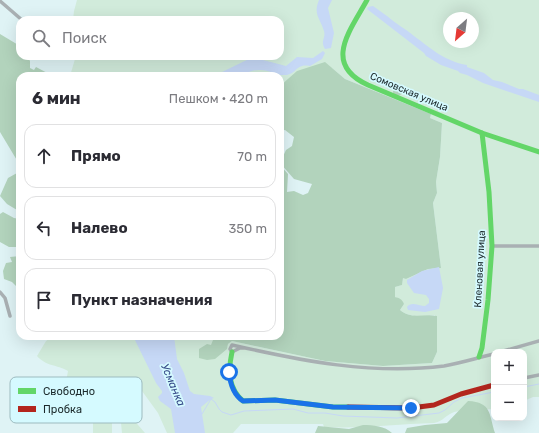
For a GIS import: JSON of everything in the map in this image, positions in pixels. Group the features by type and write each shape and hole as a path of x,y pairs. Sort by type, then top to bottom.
{"street":[{"name":"Сомовская улица","path":"367,0 349,34 343,49 343,63 348,72 356,79 375,88 482,133 539,152"},
{"path":"0,1 17,16"},
{"name":"Кленовая улица","path":"479,357 482,348 488,300 492,246 489,192 482,133"},
{"path":"492,246 539,246"},
{"path":"0,292 5,298 10,316"},
{"path":"511,349 539,341"},
{"path":"491,355 444,366 385,369 323,363 232,345 230,349 232,352 229,372 230,380 235,392 243,401 275,400 333,407 411,408 436,405 461,394 491,386"},
{"path":"527,377 539,375"}],"green space":[{"path":"77,0 539,0 539,397 533,397 527,400 527,349 491,349 491,409 454,412 434,423 365,427 324,427 323,424 241,424 233,433 167,433 158,413 142,391 142,377 67,377 68,371 48,364 37,356 47,340 224,340 227,348 228,344 232,341 325,361 383,366 432,363 437,352 435,315 417,316 404,313 400,310 404,304 395,297 395,287 402,285 403,277 406,279 428,269 441,268 433,203 437,193 436,182 440,157 442,123 430,118 431,114 345,79 332,68 284,85 284,72 71,72 75,60 284,60 284,16 73,16"},
{"path":"0,34 16,44 16,60 29,60 30,68 34,70 36,67 45,72 16,72 16,159 0,132"},
{"path":"325,62 345,79 431,114 430,118 442,123 440,157 436,182 437,193 433,203 441,268 428,269 406,279 403,278 402,285 395,287 395,297 403,302 404,304 400,310 404,313 413,316 437,316 437,352 432,363 383,366 325,361 232,341 228,344 227,349 215,359 207,360 199,358 199,349 207,344 211,345 213,340 284,340 284,170 288,174 287,192 294,191 303,195 308,193 312,184 294,179 284,168 284,154 286,150 292,146 294,137 284,130 284,82 297,71"},
{"path":"401,86 404,88 404,91 397,96 393,93 393,91"},
{"path":"16,174 16,209 7,204 0,196 8,178"},
{"path":"3,212 16,218 16,247 9,247 0,242 0,214"},
{"path":"16,256 16,286 12,282 4,279 3,271 6,263 12,262 10,257"},
{"path":"468,401 476,402 486,407 495,433 405,433 407,428 447,423"},
{"path":"93,423 112,423 112,433 93,433"},
{"path":"121,423 136,423 145,433 122,433"},
{"path":"363,425 382,427 392,433 315,433 318,426 349,429"}],"water":[{"path":"319,0 332,0 328,8 334,33 331,48 325,49 324,46 324,31 317,13 317,5"},
{"path":"373,6 433,50 445,57 484,73 493,80 539,95 539,102 483,83 441,65 426,56 367,9 368,7"},
{"path":"323,51 325,53 322,59 310,66 301,66 289,74 284,75 284,72 270,72 264,70 248,72 222,72 247,60 263,60 286,66 297,57 313,58"},
{"path":"439,267 443,288 439,309 425,312 408,310 407,307 411,304 425,306 429,303 429,299 426,295 414,293 407,283 407,280 422,271"},
{"name":"Усманка","path":"135,340 175,340 177,359 184,373 190,391 194,394 214,398 201,407 205,433 175,433 171,409 160,401 158,397 162,391 156,383"}],"waterway":[{"path":"527,386 539,384"},
{"path":"202,414 211,399 222,412 231,415 244,411 293,409 308,413 397,418 439,413 462,398 491,393"}],"traffic: fast":[{"path":"367,0 354,23 344,46 343,57 346,67 354,77 368,85 482,133 539,152"},
{"path":"479,357 482,348 488,300 492,246 489,192 482,133"},
{"path":"232,352 230,378 234,390 243,401 275,400 333,407 348,407"}],"traffic: jam":[{"path":"348,407 411,408 434,405 461,394 491,386"}],"route":[{"path":"229,372 231,383 235,392 243,401 275,400 333,407 411,408"}]}
